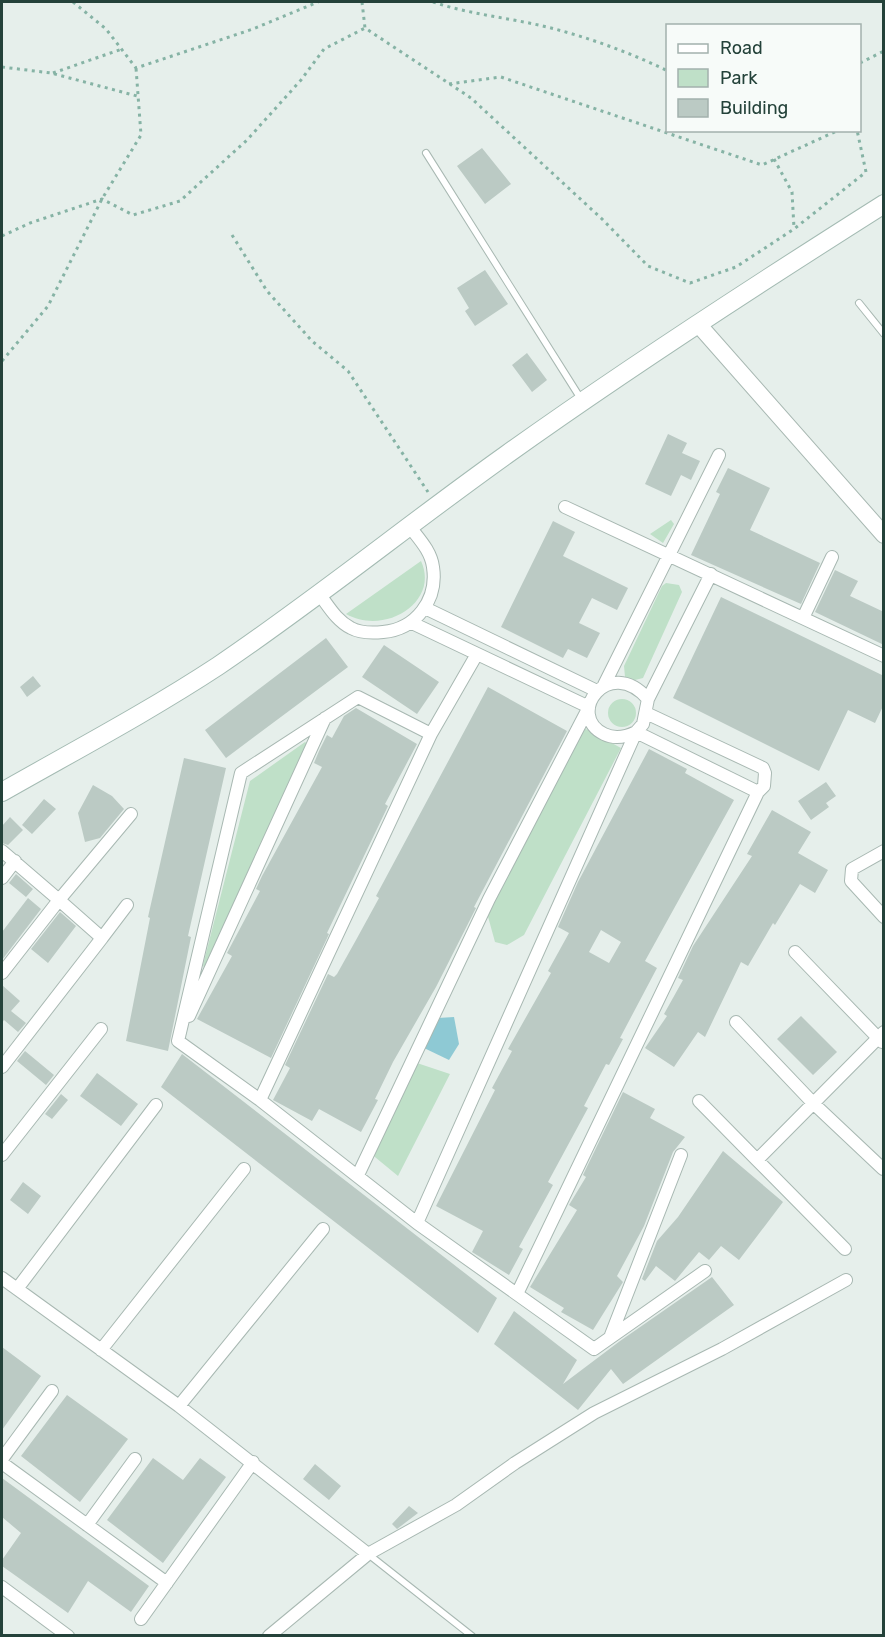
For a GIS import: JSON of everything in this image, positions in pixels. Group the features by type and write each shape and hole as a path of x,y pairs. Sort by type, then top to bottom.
{"main road":[{"path":"2,792 124,724 216,667 320,595 438,506 583,402 720,308 884,204"}],"street":[{"path":"698,324 884,535"},
{"path":"358,1175 489,899 601,688 719,455"},
{"path":"565,507 884,656"},
{"path":"320,595 339,620 353,629 373,633 392,631 412,623 425,608 432,583 433,566 426,549 410,527"},
{"path":"803,618 832,557"},
{"path":"417,1223 636,732 643,724 648,699 711,574"},
{"path":"425,608 601,688 621,682 637,689 648,699"},
{"path":"412,623 589,707"},
{"path":"260,1100 431,734 477,654"},
{"path":"178,1041 242,773 358,697 431,734"},
{"path":"589,707 588,716 599,732 618,737 636,732 758,792"},
{"path":"517,1294 758,792 764,786 765,773 762,768 646,713"},
{"path":"178,1041 326,717"},
{"path":"2,973 131,814"},
{"path":"884,850 852,868 850,873 851,881 884,917"},
{"path":"2,851 102,938"},
{"path":"2,878 15,861"},
{"path":"2,1067 127,905"},
{"path":"757,1160 882,1038 795,952"},
{"path":"736,1022 813,1103 883,1169"},
{"path":"2,1155 101,1029"},
{"path":"178,1041 260,1100 417,1223 594,1349 705,1271"},
{"path":"699,1101 845,1249"},
{"path":"17,1289 156,1105"},
{"path":"611,1335 681,1155"},
{"path":"101,1350 244,1169"},
{"path":"179,1406 323,1229"},
{"path":"2,1278 179,1406 368,1554"},
{"path":"269,1635 368,1554 456,1505 515,1463 594,1413 722,1349 846,1280"},
{"path":"52,1391 2,1461 167,1583"},
{"path":"87,1525 135,1458"},
{"path":"141,1619 253,1462"},
{"path":"2,1587 60,1633"}],"lane":[{"path":"426,153 583,402"},
{"path":"859,303 884,334"},
{"path":"368,1554 472,1635"}],"path":[{"path":"2,361 48,306 102,199 141,135 136,68 106,29 73,2"},
{"path":"136,68 242,33 318,2"},
{"path":"362,2 365,28 471,98 602,219 648,266 690,284 736,267 794,229 866,172 857,132"},
{"path":"433,2 458,10 551,28 641,58 666,71"},
{"path":"2,236 30,223 102,199 133,215 180,201 247,140 301,80 324,49 365,28"},
{"path":"51,73 122,49"},
{"path":"861,62 884,51"},
{"path":"2,67 51,73 138,96"},
{"path":"449,84 501,77 762,165 835,132"},
{"path":"774,159 792,192 794,229"},
{"path":"232,235 267,291 312,341 348,371 438,506"}],"green space":[{"path":"671,520 674,524 663,543 650,534"},
{"path":"421,561 425,576 423,590 416,602 405,611 392,618 377,621 361,620 346,614"},
{"path":"666,583 679,585 682,592 643,678 631,681 625,677 624,666 662,586"},
{"path":"622,699 632,703 636,713 632,723 622,727 612,723 608,713 612,703"},
{"path":"584,728 621,748 524,935 507,945 495,942 487,913"},
{"path":"305,742 310,746 206,974 203,965 250,781"},
{"path":"411,1061 450,1074 398,1176 364,1148"}],"water":[{"path":"454,1017 459,1044 449,1060 424,1048 438,1018"}],"building":[{"path":"482,148 511,184 485,204 457,166"},
{"path":"485,270 508,304 475,326 465,311 469,308 457,288"},
{"path":"527,353 547,380 532,392 512,365"},
{"path":"668,434 687,443 682,453 700,461 691,480 681,475 671,496 645,484"},
{"path":"728,468 770,488 750,530 820,563 801,604 691,555 720,494 716,492"},
{"path":"553,521 575,532 563,556 628,588 617,610 592,598 579,623 600,633 587,658 568,649 563,658 501,627"},
{"path":"835,570 858,581 850,596 884,612 884,645 815,612"},
{"path":"721,597 884,676 884,704 875,723 848,710 819,771 673,698"},
{"path":"326,638 348,667 226,758 205,730"},
{"path":"384,645 439,682 417,714 362,677"},
{"path":"33,676 41,686 27,697 20,687"},
{"path":"488,687 567,731 474,907 476,908 436,987 393,1062 375,1099 378,1100 361,1132 319,1109 312,1121 273,1100 290,1068 285,1065 328,974 334,977 337,974 356,940 379,898 376,896"},
{"path":"356,708 417,744 385,804 388,806 327,933 329,934 271,1058 197,1019 232,956 227,953 260,891 256,889 262,876 322,767 314,763 327,735 332,738 344,716"},
{"path":"649,749 687,769 685,773 734,800 645,961 657,968 620,1038 623,1039 609,1065 606,1064 584,1106 588,1108 548,1182 553,1185 519,1247 523,1249 509,1275 472,1252 483,1231 436,1206 495,1090 492,1088 512,1051 508,1049 551,973 548,971 569,933 558,927 578,882","holes":["601,930 621,942 609,963 589,952"]},
{"path":"184,758 226,768 188,936 191,937 168,1051 126,1041 150,918 148,917"},
{"path":"826,782 836,796 826,803 829,807 811,820 798,801"},
{"path":"93,785 112,796 124,809 100,838 85,842 78,813"},
{"path":"44,799 56,809 32,834 22,825"},
{"path":"772,810 811,832 798,853 828,870 815,893 800,884 775,925 773,923 748,966 741,962 705,1037 698,1032 674,1067 645,1048 667,1016 664,1014 683,980 678,978 693,946 752,856 747,854"},
{"path":"10,817 23,830 8,845 2,843 2,826"},
{"path":"16,874 33,889 26,897 9,883"},
{"path":"28,898 41,909 2,960 2,932"},
{"path":"60,912 76,926 48,963 31,949"},
{"path":"2,985 20,1001 11,1011 26,1023 18,1032 4,1020 2,1023"},
{"path":"801,1016 837,1052 813,1075 777,1039"},
{"path":"25,1051 54,1075 46,1085 17,1061"},
{"path":"182,1054 497,1298 478,1333 161,1087"},
{"path":"97,1073 138,1104 121,1126 80,1096"},
{"path":"623,1092 655,1109 650,1118 685,1137 673,1152 644,1226 617,1276 623,1282 593,1330 561,1312 564,1308 530,1287 577,1210 569,1205 586,1177 583,1175"},
{"path":"61,1094 68,1100 52,1119 45,1114"},
{"path":"723,1151 783,1202 739,1260 721,1246 709,1260 699,1252 675,1281 656,1266 645,1281 642,1279 657,1241 678,1217"},
{"path":"23,1182 41,1196 28,1214 10,1200"},
{"path":"712,1277 734,1305 623,1384 611,1369 578,1410 494,1344 514,1311 577,1360 563,1384"},
{"path":"2,1347 41,1376 2,1430"},
{"path":"67,1395 128,1439 80,1502 21,1456"},
{"path":"153,1458 183,1480 200,1458 226,1477 163,1563 107,1520"},
{"path":"315,1464 341,1486 329,1500 303,1479"},
{"path":"2,1478 149,1586 131,1612 88,1581 68,1613 2,1566 2,1560 21,1533 2,1517"},
{"path":"409,1506 418,1513 397,1529 392,1524"}]}
